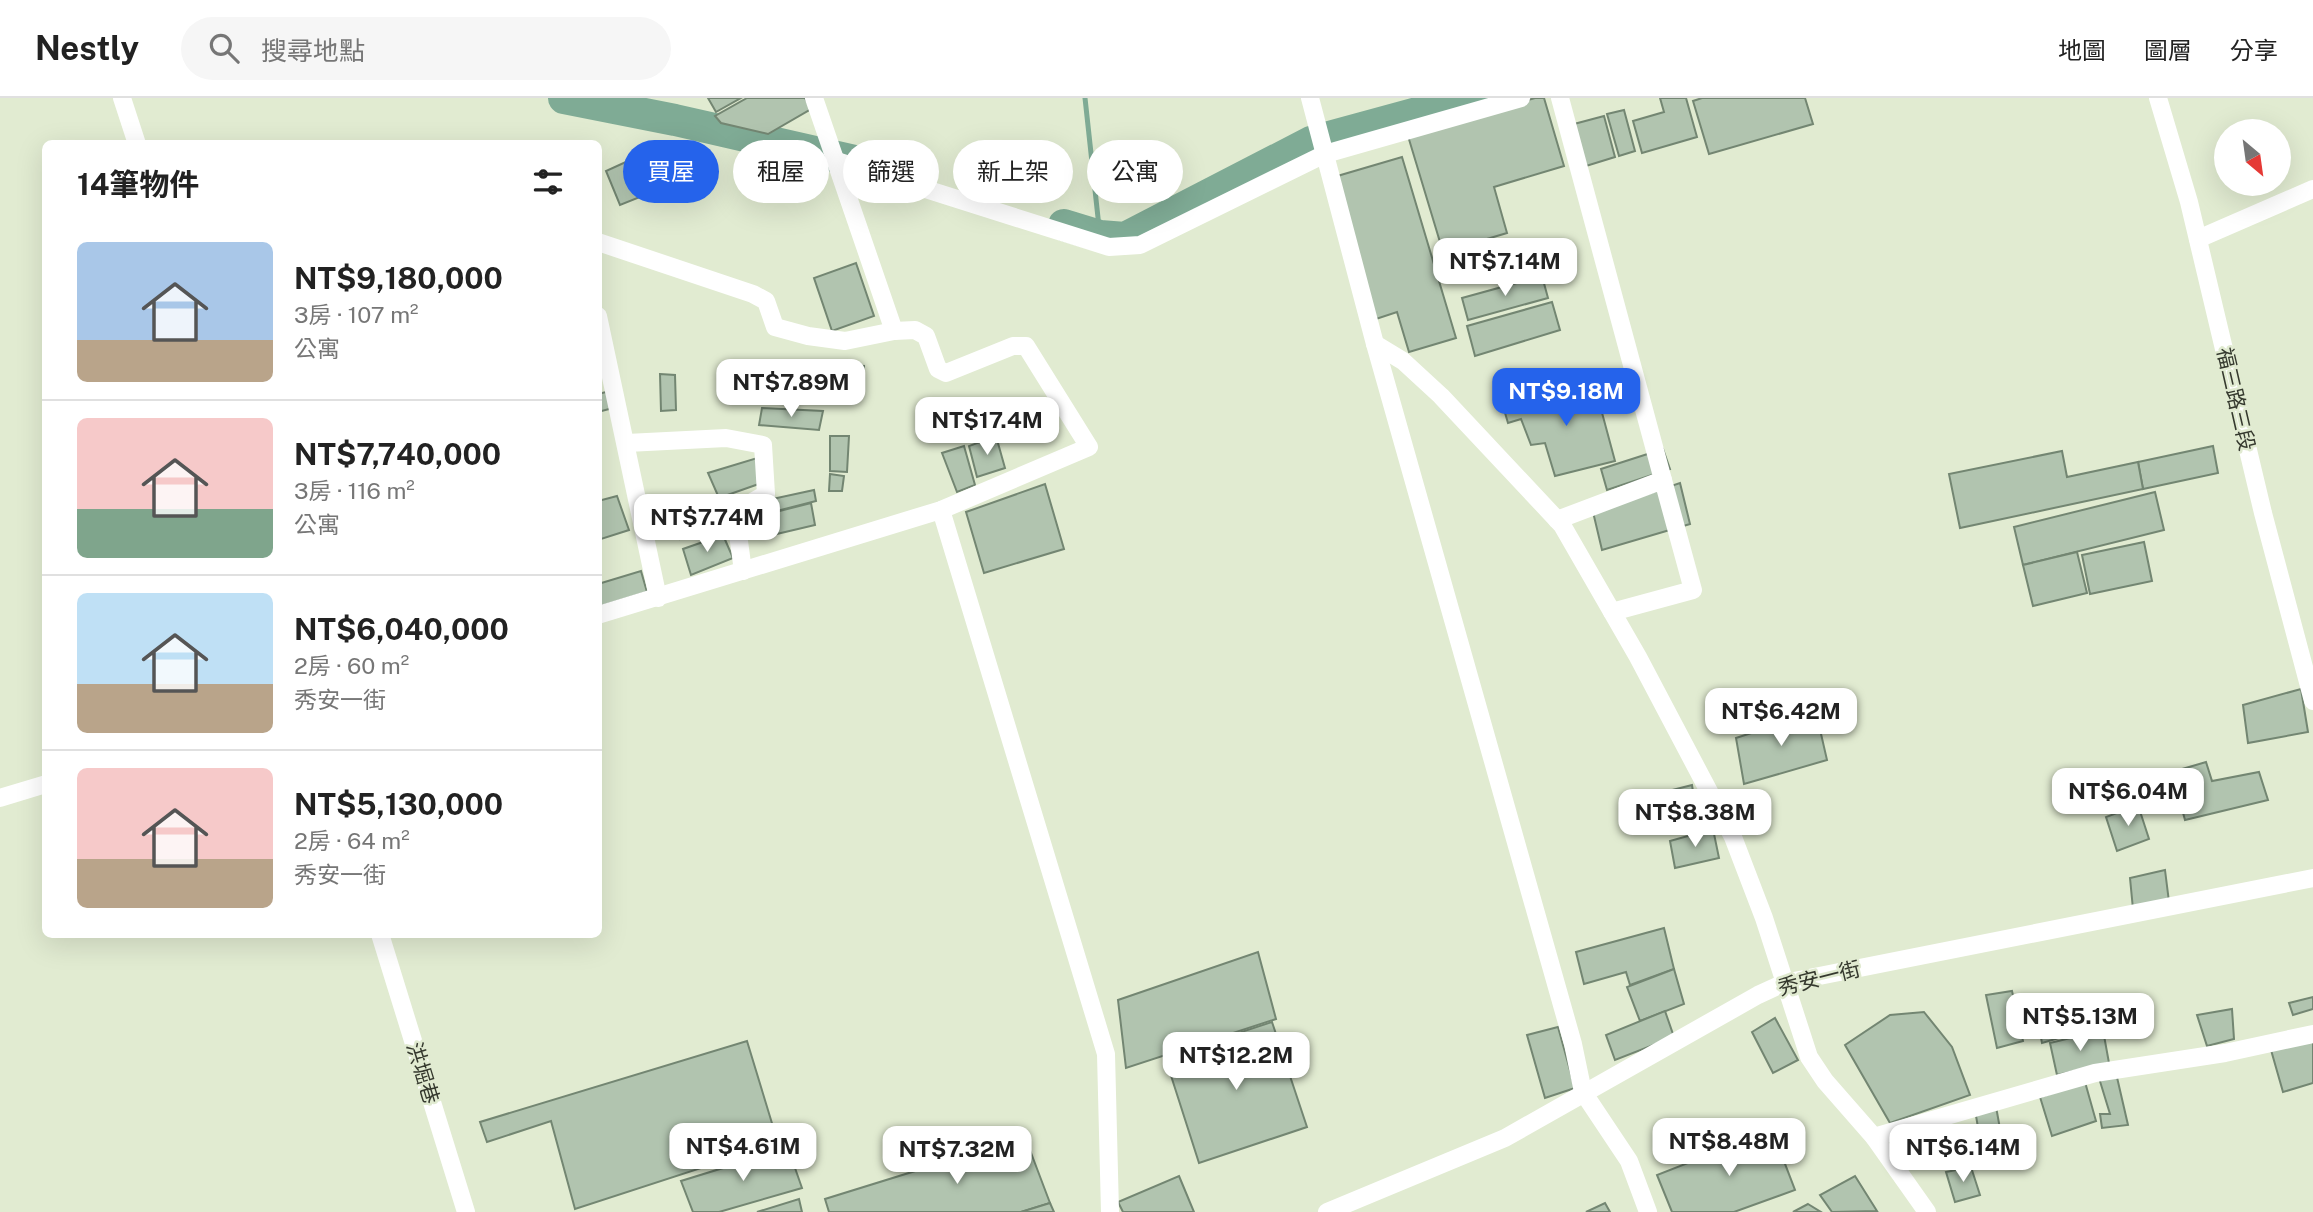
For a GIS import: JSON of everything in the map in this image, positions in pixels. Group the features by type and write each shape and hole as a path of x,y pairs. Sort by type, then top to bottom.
{"street":[{"path":"122,98 136,140"},
{"path":"814,98 894,331"},
{"path":"1310,98 1375,344 1573,1044 1583,1092 1629,1161 1648,1212"},
{"path":"837,161 1109,247 1140,245 1325,154 1521,98"},
{"path":"1560,98 1693,590 1612,612"},
{"name":"福三路三段","path":"2158,98 2198,239 2263,513 2313,701"},
{"path":"2198,239 2313,189"},
{"path":"602,243 753,294 765,301 775,327 808,336 845,341 894,331 915,330 926,336 938,369 946,373 1013,346 1026,346 1089,447 941,510 602,614"},
{"path":"602,334 658,597"},
{"path":"1375,344 1403,361 1441,396 1557,520 1684,740 1733,837 1764,918 1809,1057 1825,1081 1874,1137 1927,1212"},
{"path":"627,443 726,438 763,444 766,494 735,512 743,571"},
{"path":"1557,520 1663,480"},
{"path":"941,510 1106,1054 1110,1212"},
{"path":"0,798 42,785"},
{"name":"秀安一街","path":"1327,1212 1505,1138 1583,1092 1784,983 2313,878"},
{"name":"洪堀巷","path":"381,938 466,1212"},
{"path":"1874,1137 2095,1073 2225,1053 2313,1034"}],"building":[{"path":"708,98 741,98 716,112"},
{"path":"747,98 805,98 811,109 768,134 721,123 715,116"},
{"path":"1535,98 1544,98 1564,166 1494,187 1507,233 1443,252 1408,136"},
{"path":"1660,98 1686,98 1697,137 1642,153 1633,121 1664,112"},
{"path":"1702,98 1805,98 1813,124 1709,154 1693,101"},
{"path":"1624,110 1635,151 1619,156 1607,114"},
{"path":"1604,116 1615,157 1586,166 1574,124"},
{"path":"1402,157 1456,338 1409,352 1397,312 1376,319 1334,177"},
{"path":"623,163 625,203 620,205 606,171"},
{"path":"856,263 874,316 832,331 814,278"},
{"path":"1542,276 1548,298 1468,320 1462,298"},
{"path":"1552,302 1560,330 1475,356 1467,326"},
{"path":"827,363 864,366 863,385 827,384"},
{"path":"660,374 675,375 676,410 661,411"},
{"path":"1594,383 1615,461 1555,476 1545,443 1531,445 1521,419 1508,423 1503,406"},
{"path":"610,391 613,408 602,411 602,393"},
{"path":"762,408 823,411 819,430 759,425"},
{"path":"987,413 991,434 963,440 957,421"},
{"path":"830,436 849,436 847,472 830,471"},
{"path":"996,436 1005,468 977,477 969,446"},
{"path":"964,446 975,485 957,492 942,453"},
{"path":"2213,446 2218,473 2143,489 2138,462"},
{"path":"1663,449 1670,469 1607,490 1601,469"},
{"path":"2062,451 2067,477 2138,462 2143,489 1960,528 1949,474"},
{"path":"764,456 770,480 719,498 708,473"},
{"path":"830,474 844,476 842,491 829,491"},
{"path":"1680,483 1690,524 1602,550 1593,512"},
{"path":"1045,484 1064,549 984,573 966,512"},
{"path":"814,490 816,501 765,514 763,501"},
{"path":"2155,492 2164,530 2023,565 2014,527"},
{"path":"617,496 629,530 602,539 602,500"},
{"path":"811,503 815,525 764,537 760,516"},
{"path":"714,512 719,523 680,539 674,524"},
{"path":"723,535 733,558 691,575 683,549"},
{"path":"2144,542 2152,581 2090,594 2082,555"},
{"path":"2077,552 2087,593 2033,606 2023,565"},
{"path":"641,571 647,592 602,606 602,583"},
{"path":"2301,689 2308,732 2248,743 2243,705"},
{"path":"1816,712 1827,760 1744,784 1736,738"},
{"path":"2206,762 2212,781 2259,772 2268,800 2185,820 2172,772"},
{"path":"1692,785 1695,805 1637,822 1629,801"},
{"path":"2138,805 2149,839 2117,851 2106,817"},
{"path":"1713,829 1719,858 1675,868 1670,841"},
{"path":"2165,870 2169,902 2133,909 2130,878"},
{"path":"1664,928 1674,969 1630,985 1626,972 1584,984 1576,952"},
{"path":"1258,952 1276,1019 1126,1068 1118,1000"},
{"path":"1674,969 1684,1004 1640,1021 1627,987"},
{"path":"2012,991 2023,1041 1997,1048 1986,995"},
{"path":"2313,997 2313,1009 2293,1015 2289,1003"},
{"path":"2094,998 2100,1026 2042,1043 2036,1011"},
{"path":"2232,1009 2234,1039 2207,1046 2197,1015"},
{"path":"1665,1011 1674,1037 1615,1060 1606,1035"},
{"path":"1924,1012 1952,1047 1970,1095 1890,1123 1845,1045 1890,1015"},
{"path":"1775,1018 1798,1060 1773,1073 1752,1032"},
{"path":"1272,1022 1307,1127 1199,1163 1165,1057"},
{"path":"1558,1027 1575,1088 1545,1098 1527,1035"},
{"path":"2103,1030 2109,1063 2057,1075 2050,1043"},
{"path":"2313,1040 2313,1083 2283,1092 2271,1050"},
{"path":"747,1041 778,1143 575,1209 551,1121 487,1142 480,1122"},
{"path":"2116,1073 2128,1125 2102,1128 2100,1114 2110,1114 2099,1078"},
{"path":"2085,1082 2096,1121 2052,1136 2040,1097"},
{"path":"1995,1101 2004,1151 1983,1157 1974,1104"},
{"path":"1772,1130 1795,1190 1734,1212 1672,1212 1657,1175"},
{"path":"1025,1137 1050,1203 1021,1212 829,1212 825,1199"},
{"path":"788,1148 802,1188 719,1212 693,1212 681,1181"},
{"path":"1971,1167 1980,1195 1955,1202 1946,1172"},
{"path":"1179,1176 1194,1212 1123,1212 1118,1202"},
{"path":"1855,1176 1877,1211 1832,1212 1820,1195"},
{"path":"799,1199 802,1212 757,1212"},
{"path":"1050,1203 1054,1212 1021,1212"},
{"path":"1605,1203 1610,1212 1586,1212"},
{"path":"1808,1204 1821,1212 1793,1212"}],"waterway":[{"path":"564,98 843,158"},
{"path":"1085,98 1100,236"},
{"path":"1064,225 1100,236 1125,238 1311,142 1472,98"}]}
